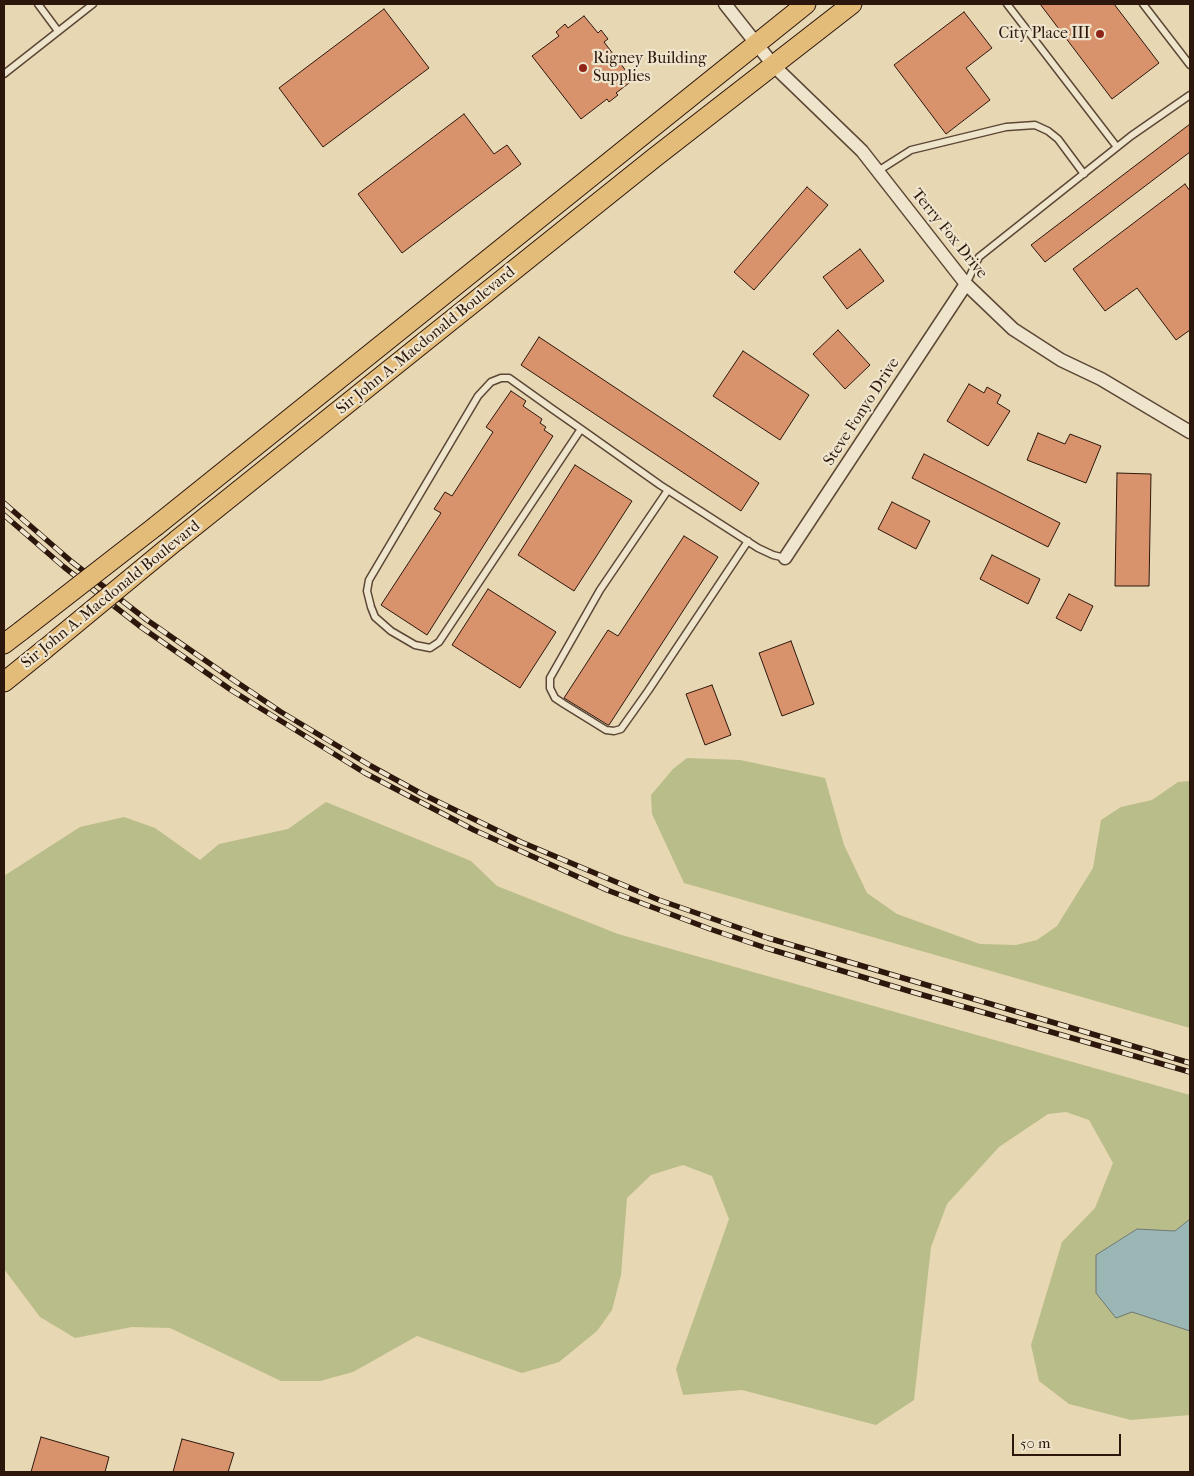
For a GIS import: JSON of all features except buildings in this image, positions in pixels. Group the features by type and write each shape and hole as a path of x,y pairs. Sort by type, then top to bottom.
{"main road":[{"name":"Sir John A. Macdonald Boulevard","path":"4,644 156,526 806,4"},
{"name":"Sir John A. Macdonald Boulevard","path":"4,682 177,540 646,164 852,4"}],"street":[{"name":"Terry Fox Drive","path":"725,4 774,66 862,151 966,284 1014,329 1061,360 1101,379 1190,432"},
{"name":"Steve Fonyo Drive","path":"785,558 966,284"}],"lane":[{"path":"38,4 58,31"},
{"path":"4,74 93,4"},
{"path":"1007,4 1117,147"},
{"path":"1143,4 1190,65"},
{"path":"966,284 979,257 1117,147 1190,95"},
{"path":"878,171 911,150 1006,127 1035,125 1048,131 1058,139 1084,174"},
{"path":"581,429 438,642 430,648 415,645 391,631 375,617 370,607 368,591 370,580 478,396 490,382 501,378 509,378 668,490 748,541 773,555 785,558"},
{"path":"668,490 600,590 550,678 550,688 555,698 564,704 606,730 614,731 621,729 748,541"}],"green space":[{"path":"687,758 740,760 825,778 844,845 867,893 897,914 980,944 1016,945 1037,940 1057,926 1093,868 1101,820 1121,807 1152,800 1178,782 1190,781 1190,1028 684,883 652,814 651,795 673,769"},
{"path":"326,802 471,861 497,886 618,934 1190,1095 1190,1219 1175,1231 1137,1229 1096,1255 1096,1293 1132,1312 1190,1331 1190,1415 1131,1420 1069,1404 1039,1381 1031,1345 1062,1242 1095,1208 1113,1163 1089,1120 1066,1112 1048,1114 999,1147 947,1204 931,1247 914,1400 876,1425 742,1390 683,1395 676,1369 729,1219 712,1176 683,1165 651,1175 627,1198 621,1275 612,1310 597,1331 559,1362 522,1373 417,1336 353,1372 320,1381 281,1381 170,1328 132,1327 75,1338 40,1317 4,1269 4,876 80,827 124,817 155,828 200,860 219,844 288,829"}],"water":[{"path":"1190,1219 1190,1331 1132,1312 1116,1318 1096,1293 1096,1255 1137,1229 1175,1231"}],"railway":[{"path":"4,503 72,562 147,620 281,712 422,794 521,842 659,900 768,938 1190,1063"},
{"path":"4,515 64,567 141,627 231,690 365,773 474,830 607,890 766,948 1190,1072"}],"place":[{"name":"City Place III","path":"1100,34"},
{"name":"Rigney Building Supplies","path":"583,68"}]}
